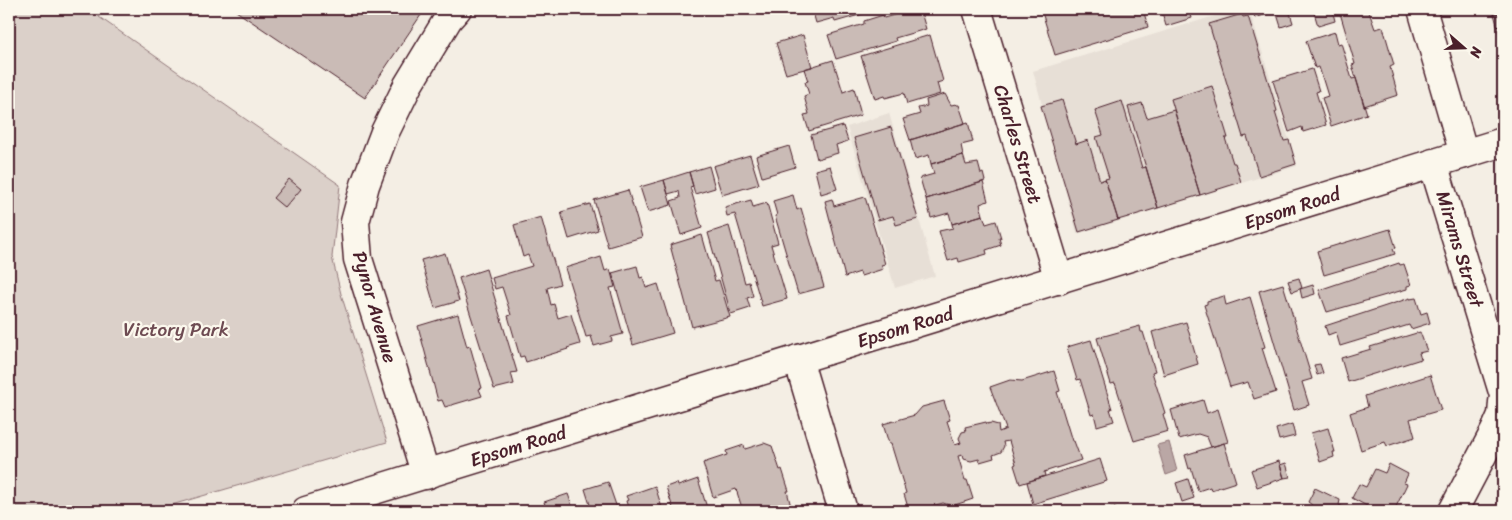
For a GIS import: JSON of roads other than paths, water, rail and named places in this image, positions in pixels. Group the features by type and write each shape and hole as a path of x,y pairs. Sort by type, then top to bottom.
{"street":[{"name":"Pynor Avenue","path":"426,475 358,259 355,222 365,185 389,124 408,85 448,20 457,9"},
{"name":"Charles Street","path":"977,9 1058,280"},
{"path":"1422,9 1464,154"},
{"name":"Epsom Road","path":"306,511 1503,142"},
{"name":"Mirams Street","path":"1433,163 1503,406 1453,511"},
{"path":"798,360 843,511"}],"park label":[{"name":"Victory Park","path":"176,329"}]}
